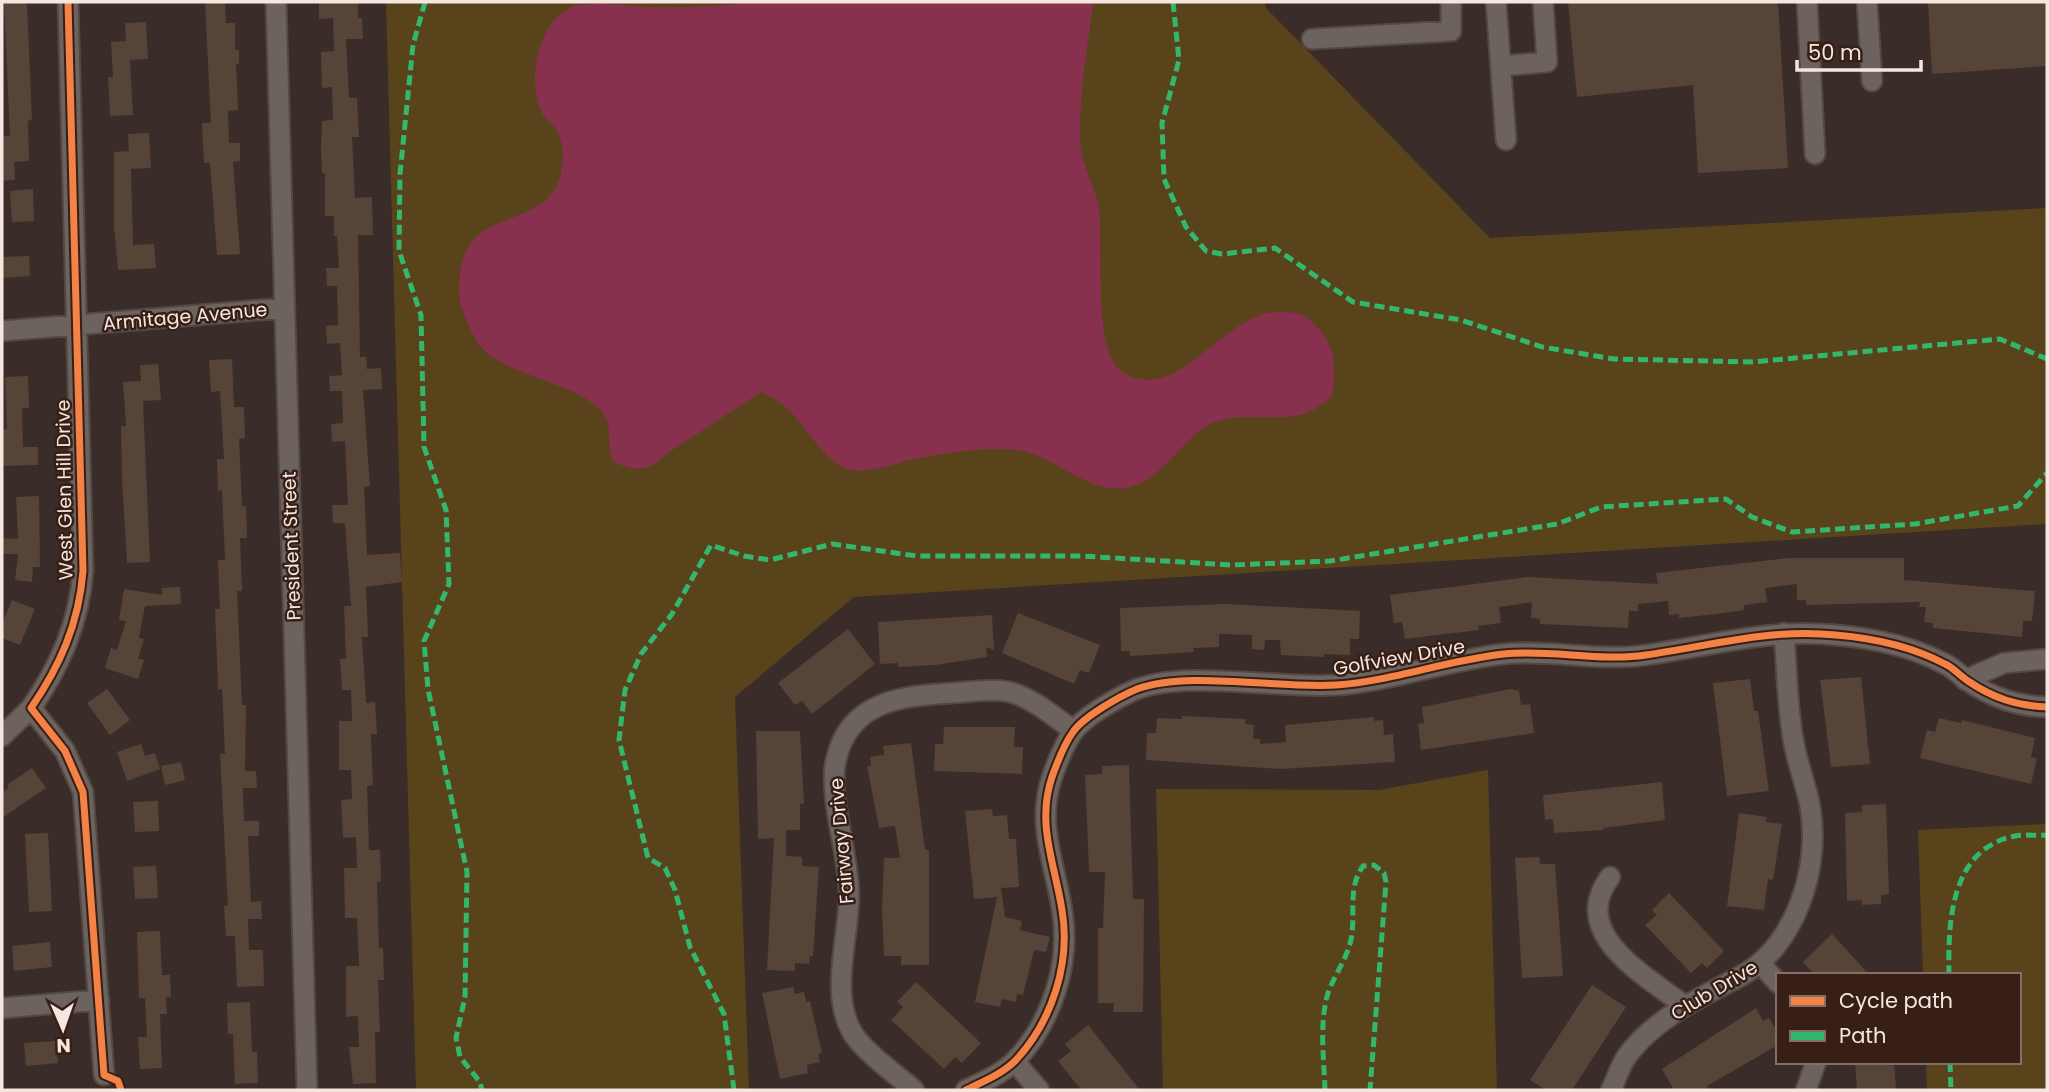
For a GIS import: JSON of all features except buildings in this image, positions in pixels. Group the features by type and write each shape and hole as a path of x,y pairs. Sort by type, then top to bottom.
{"street":[{"name":"West Glen Hill Drive","path":"2,736 31,708 62,657 81,601 84,541 68,2"},
{"name":"President Street","path":"276,2 307,1090"},
{"path":"1312,39 1451,31 1451,2"},
{"path":"1496,2 1506,140"},
{"path":"1501,66 1547,62 1543,2"},
{"path":"1807,2 1815,155"},
{"path":"1867,2 1872,81"},
{"name":"Armitage Avenue","path":"2,331 284,308"},
{"name":"Golfview Drive","path":"1073,730 1121,696 1140,688 1173,681 1292,687 1337,685 1389,678 1502,654 1641,656 1784,633 1840,635 1891,645 1948,665 1965,680 1993,696 2021,706 2047,708"},
{"name":"Club Drive","path":"1611,1090 1626,1057 1656,1026 1685,1006 1761,964 1794,915 1810,872 1812,850 1810,807 1791,720 1784,633"},
{"path":"1965,680 2004,663 2047,659"},
{"name":"Fairway Drive","path":"914,1090 853,1035 844,1014 842,985 849,892 834,780 842,741 851,724 872,707 887,701 902,696 987,691 1025,697 1073,730"},
{"path":"31,708 65,751 83,792 104,1075"},
{"path":"966,1090 1014,1062 1050,1006 1064,954 1062,908 1048,848 1045,814 1050,782 1073,730"},
{"path":"1610,877 1602,888 1597,904 1597,922 1605,938 1685,1006"},
{"path":"1761,964 1776,981"},
{"path":"2,1008 99,1000"},
{"path":"1014,1062 1039,1090"},
{"path":"1806,1090 1815,1064"}],"shaded area":[{"path":"386,2 1264,2 1266,8 1490,238 2047,208 2047,524 854,597 735,697 749,1090 416,1090"},
{"path":"739,2 1093,2 1082,87 1080,139 1099,210 1103,323 1107,345 1114,362 1124,373 1145,380 1166,377 1185,367 1243,323 1264,314 1295,313 1305,317 1322,332 1331,349 1334,367 1332,397 1299,415 1237,418 1215,422 1195,434 1148,479 1125,488 1098,485 1048,460 1011,449 950,453 876,469 850,470 826,454 782,404 761,392 646,468 626,467 612,460 608,422 597,407 568,389 499,361 478,343 459,299 460,275 465,253 474,239 487,229 534,208 548,198 558,183 562,171 561,143 557,131 541,111 535,86 537,58 553,21 579,5 670,7 730,5"},
{"path":"1488,770 1497,1090 1163,1090 1156,789 1379,790"},
{"path":"2047,824 2047,1090 1927,1090 1926,1064 2021,1064 2021,973 1923,973 1918,830"}],"marked path":[{"path":"425,2 413,45 400,174 399,251 421,315 424,447 446,510 449,584 424,641 428,689 467,872 465,997 456,1038 460,1057 480,1082 482,1090"},
{"path":"1173,2 1179,60 1162,123 1164,179 1186,227 1206,251 1222,254 1275,248 1353,302 1461,320 1542,347 1614,359 1752,362 2000,339 2047,359"},
{"path":"734,1090 724,1014 690,947 675,890 665,868 648,858 619,740 625,690 641,654 672,614 711,545 744,556 770,560 832,544 917,556 1081,556 1232,565 1330,561 1557,524 1601,507 1726,499 1752,517 1792,532 1915,524 2018,506 2047,473"},
{"path":"1949,973 1952,911 1965,872 1977,856 1993,844 2015,836 2047,835"},
{"path":"1325,1090 1325,1005 1351,941 1355,882 1363,866 1374,865 1384,873 1386,882 1370,1090"},
{"path":"1950,1064 1951,1090"}],"cycle path":[{"path":"68,2 83,571 77,608 66,643 51,676 31,708 65,751 83,792 104,1075 118,1081 121,1090"},
{"path":"966,1090 1010,1066 1028,1045 1049,1010 1056,991 1064,950 1062,910 1046,828 1052,777 1064,748 1078,726 1102,708 1137,689 1181,681 1207,680 1336,685 1504,654 1628,657 1740,639 1812,633 1864,638 1906,648 1933,658 1996,696 2015,703 2047,707"}]}
